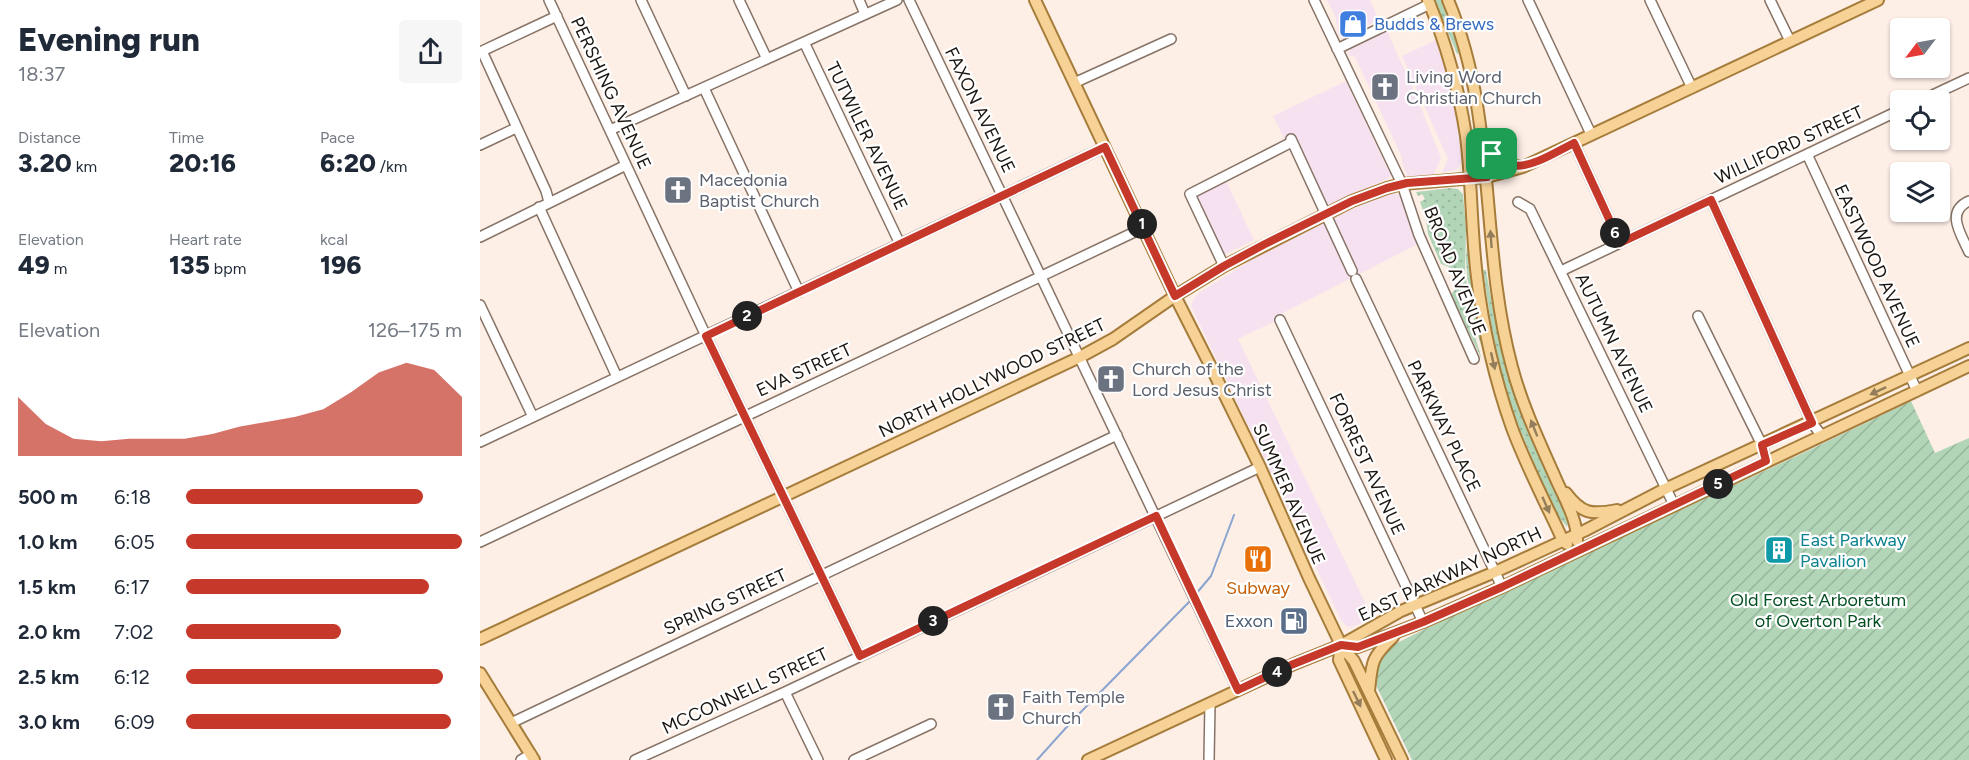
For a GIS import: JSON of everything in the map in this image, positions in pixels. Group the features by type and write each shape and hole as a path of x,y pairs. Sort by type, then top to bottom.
{"main road":[{"name":"SUMMER AVENUE","path":"1035,0 1175,296 1260,467 1341,645"},
{"path":"1448,0 1468,59 1479,111 1487,177 1494,275 1511,363 1524,402 1577,534 1576,551"},
{"name":"NORTH HOLLYWOOD STREET","path":"480,639 1080,357 1113,339 1175,296 1224,266 1352,201 1402,184 1487,177 1523,167 1878,0"},
{"path":"1429,2 1456,87 1466,136 1476,277 1499,388 1513,430 1563,541 1576,551"},
{"path":"1482,135 1490,151 1497,158 1507,164 1523,167"},
{"name":"EAST PARKWAY NORTH","path":"1341,645 1392,616 1563,541 1665,489 1812,423 1969,348"},
{"name":"EAST PARKWAY NORTH","path":"1341,645 1358,647 1398,633 1502,587 1969,366"},
{"path":"1557,482 1574,504 1584,511 1605,512 1632,506"},
{"path":"1369,692 1371,669 1377,653 1398,633"},
{"path":"1088,760 1305,659 1341,645"},
{"path":"1341,645 1354,661 1399,759"},
{"path":"1341,645 1338,660 1386,760"},
{"path":"481,678 533,757"}],"street":[{"name":"PERSHING AVENUE","path":"549,0 706,336 860,656"},
{"path":"640,0 686,96"},
{"path":"739,0 766,59"},
{"path":"859,0 865,14"},
{"path":"610,130 897,0"},
{"name":"FAXON AVENUE","path":"909,0 1238,690"},
{"name":"BROAD AVENUE","path":"1314,0 1402,184 1419,234 1474,359"},
{"path":"1528,0 1591,134"},
{"path":"1650,0 1692,88"},
{"path":"1770,0 1790,41"},
{"path":"1337,49 1429,2"},
{"path":"549,202 546,191 481,52 557,16"},
{"path":"1074,83 1171,39"},
{"name":"TUTWILER AVENUE","path":"804,42 900,244"},
{"path":"1943,90 1969,78"},
{"path":"704,88 798,292"},
{"name":"WILLIFORD STREET","path":"1561,271 1890,115"},
{"path":"480,146 516,128"},
{"name":"PARKWAY PLACE","path":"1224,266 1190,194 1291,141 1502,587"},
{"path":"1574,143 1620,243"},
{"path":"480,442 1105,147"},
{"name":"EASTWOOD AVENUE","path":"1807,154 1917,391"},
{"path":"480,237 626,165"},
{"path":"1711,200 1812,423 1822,436"},
{"path":"1969,201 1962,204 1955,213 1955,223 1969,252"},
{"name":"AUTUMN AVENUE","path":"1518,202 1530,209 1674,505"},
{"path":"539,207 617,377"},
{"name":"EVA STREET","path":"480,542 1143,228"},
{"path":"480,305 533,417"},
{"path":"1698,316 1762,445 1766,461"},
{"name":"FORREST AVENUE","path":"1280,320 1423,622"},
{"name":"SPRING STREET","path":"511,723 1117,435"},
{"name":"MCCONNELL STREET","path":"635,760 785,692 1260,467"},
{"path":"785,692 818,760"},
{"path":"1209,760 1210,703"},
{"path":"854,760 931,724"},
{"path":"520,760 533,757"}],"shaded area":[{"path":"1327,0 1370,0 1379,20 1350,34 1343,40 1338,34 1336,18"},
{"path":"1387,31 1441,158 1434,174 1408,177 1401,155 1355,57 1348,55 1352,49"},
{"path":"1438,39 1455,96 1464,158 1457,169 1442,173 1448,159 1402,56"},
{"path":"1346,81 1391,175 1329,206 1325,203 1294,138 1286,142 1273,116"},
{"path":"1226,181 1254,240 1224,255 1198,195"},
{"path":"1392,192 1402,197 1418,244 1281,314 1282,318 1238,339 1373,619 1352,627 1346,626 1341,620 1191,306 1199,293 1272,247 1320,223"}],"green space":[{"path":"1435,0 1441,0 1460,53 1457,54"},
{"path":"1458,189 1463,194 1466,228 1465,275 1460,276 1454,269 1441,264 1428,234 1420,202 1425,199 1422,194 1418,196 1416,192"},
{"path":"1466,197 1477,312 1485,357 1475,327 1467,275"},
{"path":"1483,270 1486,270 1495,320 1515,393 1532,441 1563,505 1568,521 1567,527 1559,517 1512,411 1495,351"},
{"path":"1460,278 1466,278 1472,326 1482,360 1451,294 1456,289"},
{"name":"Old Forest Arboretum of Overton Park","path":"1911,401 1935,453 1969,438 1969,760 1412,760 1375,683 1373,675 1383,650"}],"waterway":[{"path":"1195,595 1211,576 1234,515"},
{"path":"1037,760 1073,720 1191,600"}],"place":[{"name":"Budds & Brews","path":"1353,24"},
{"name":"Living Word Christian Church","path":"1385,87"},
{"name":"Macedonia Baptist Church","path":"678,190"},
{"name":"Church of the Lord Jesus Christ","path":"1111,379"},
{"name":"East Parkway Pavalion","path":"1779,550"},
{"name":"Subway","path":"1258,559"},
{"name":"Exxon","path":"1294,621"},
{"name":"Faith Temple Church","path":"1001,707"}],"route":[{"path":"1482,135 1492,154 1507,164 1523,167 1574,143 1620,243 1711,200 1812,423 1762,445 1766,461 1502,587 1423,622 1358,647 1341,645 1315,655 1238,690 1156,516 860,656 706,336 1105,147 1175,296 1224,266 1352,201 1407,183 1487,177 1482,135"}]}
